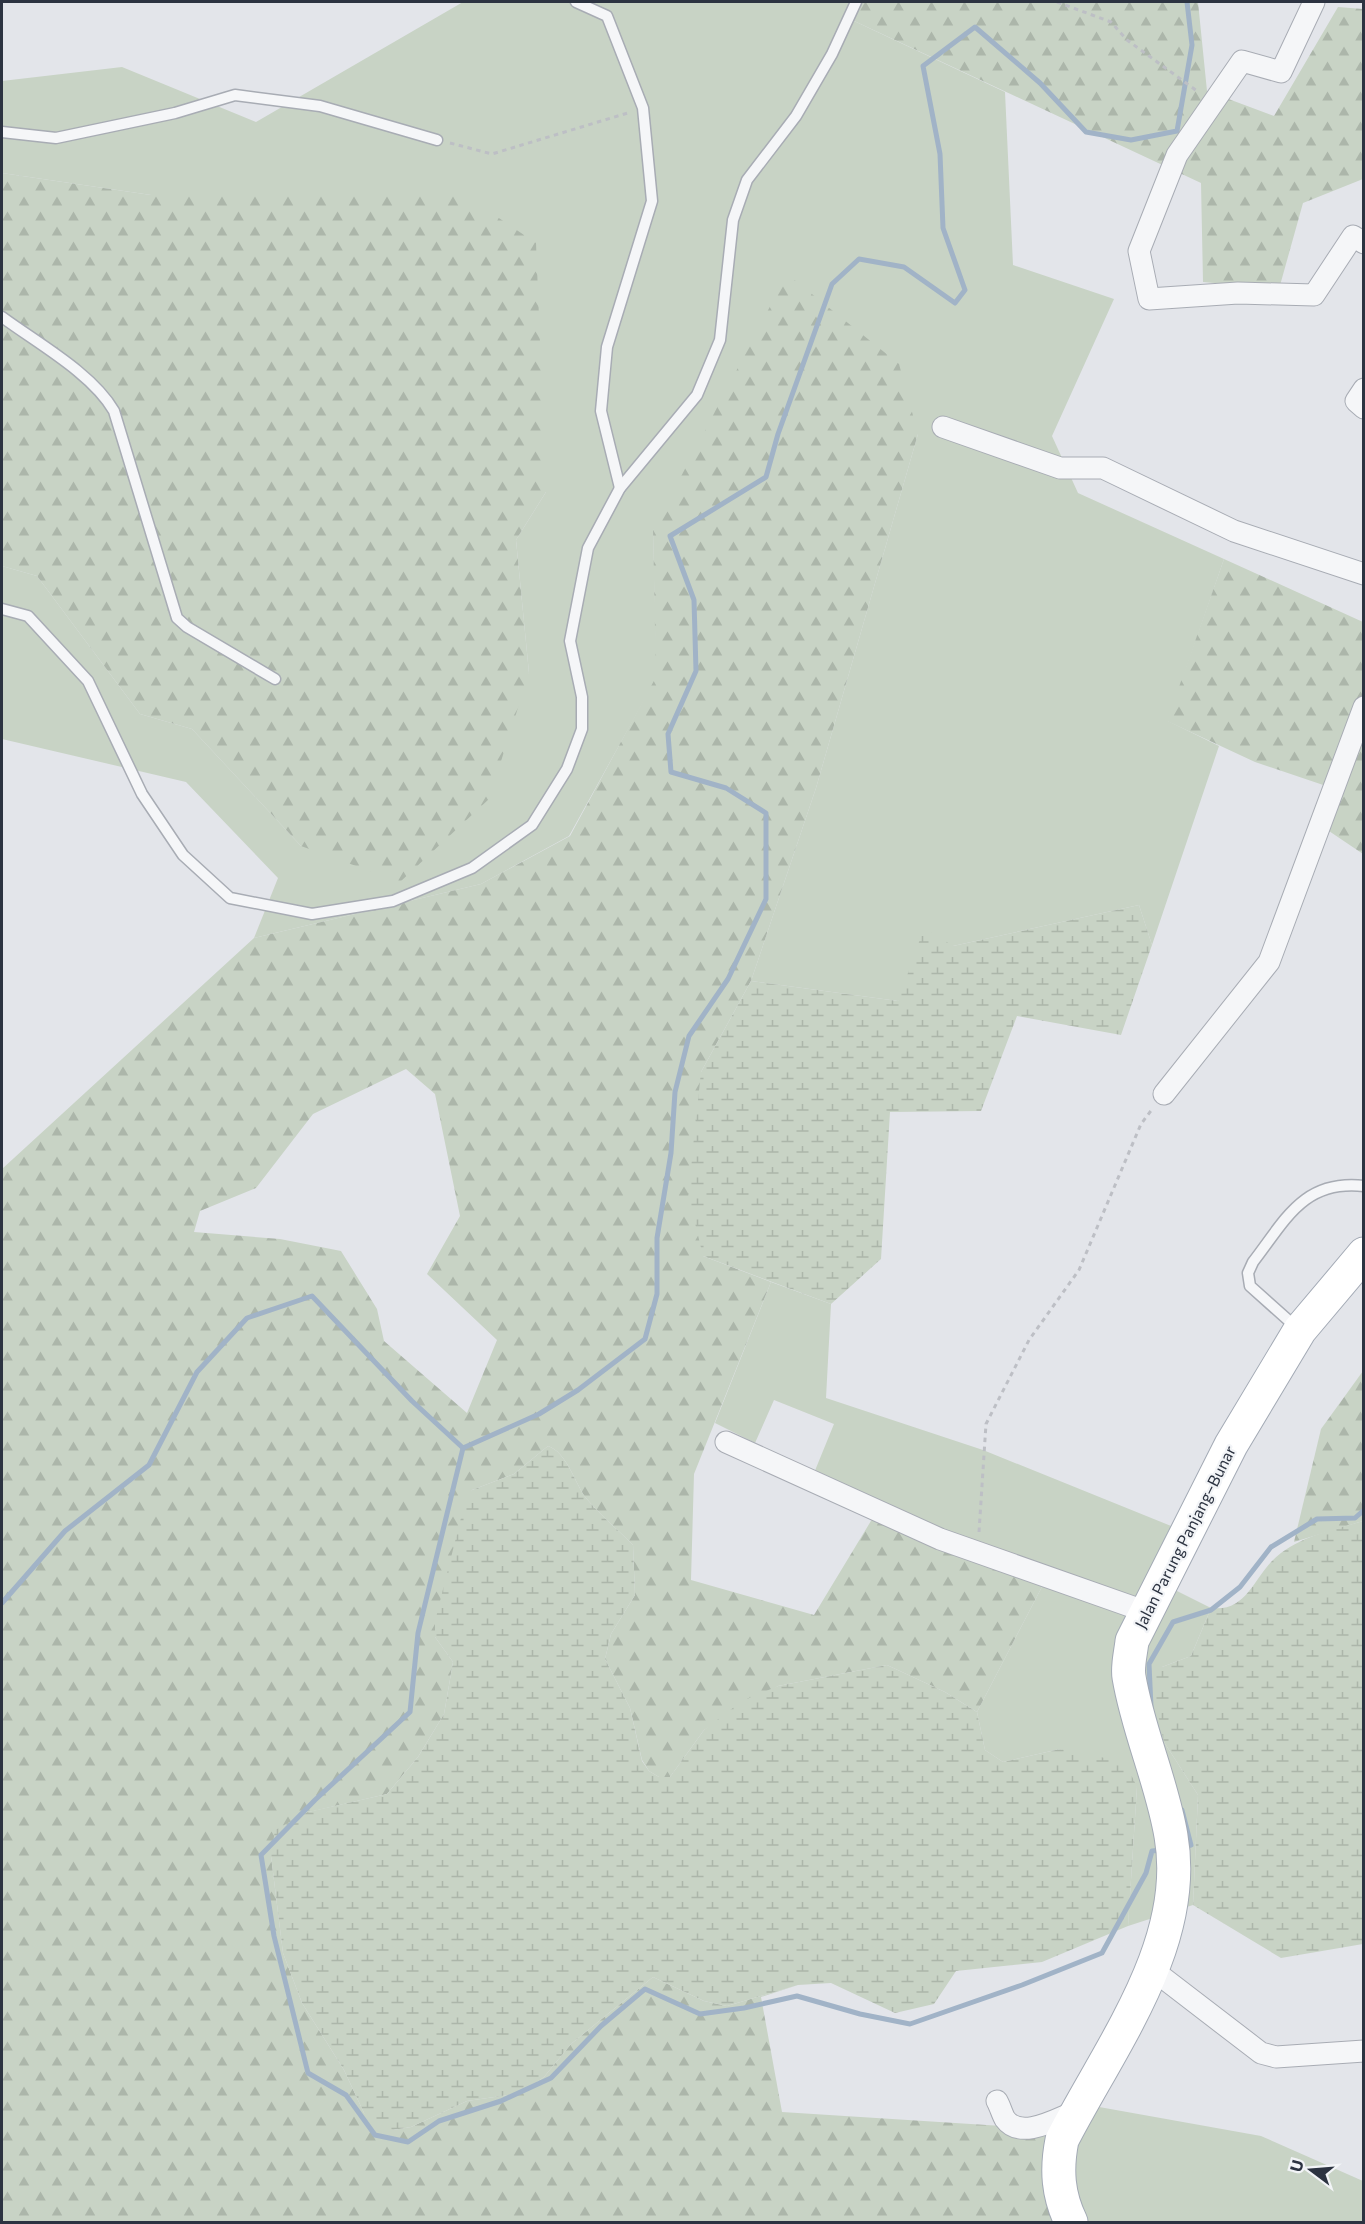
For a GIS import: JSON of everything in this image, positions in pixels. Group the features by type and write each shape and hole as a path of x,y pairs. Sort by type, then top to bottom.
{"main road":[{"name":"Jalan Parung Panjang–Bunar","path":"1071,2223 1060,2199 1058,2161 1062,2140 1153,1971 1169,1916 1172,1845 1128,1675 1132,1641 1232,1444 1300,1330 1364,1254"}],"street":[{"path":"1314,2 1281,72 1242,61 1177,155 1139,251 1149,299 1238,293 1314,295 1353,236 1364,243"},
{"path":"1364,389 1356,401 1364,408"},
{"path":"943,427 1060,468 1103,468 1234,531 1364,574"},
{"path":"1164,1094 1269,962 1364,707"},
{"path":"726,1442 940,1539 1147,1612"},
{"path":"1153,1971 1261,2053 1276,2057 1364,2050"},
{"path":"998,2101 1006,2120 1018,2128 1036,2127 1077,2111"}],"lane":[{"path":"576,2 607,16 643,108 652,201 607,347 601,411 620,488"},
{"path":"2,609 28,616 88,681 142,794 183,855 230,898 312,914 393,901 472,868 532,825 567,769 582,729 582,697 570,641 579,584 588,548 620,488 697,395 720,340 726,309 734,220 747,180 796,116 832,54 856,2"},
{"path":"2,132 56,138 175,113 236,95 320,106 437,140"},
{"path":"2,317 97,388 114,411 177,618 187,627 274,679"},
{"path":"1300,1330 1250,1286 1248,1273 1252,1262 1303,1198 1323,1189 1350,1184 1364,1186"}],"path":[{"path":"1057,2 1111,22 1127,40 1213,104"},
{"path":"437,140 492,154 643,108"},
{"path":"978,1552 986,1424 1029,1340 1079,1270 1141,1124 1164,1094"}],"green space":[{"path":"463,2 859,2 852,20 1005,92 1013,265 1114,299 1052,436 1078,493 1224,559 1168,721 1219,746 1152,945 1139,905 953,946 898,1001 751,981 816,788 918,434 653,530 657,677 569,836 481,884 254,938 278,878 186,782 2,739 2,566 37,576 140,714 192,729 301,846 529,673 516,540 546,492 151,195 2,173 2,81 122,67 256,122"},
{"path":"859,2 1198,2 1207,91 1274,116 1338,7 1363,9 1363,179 1303,203 1279,289 1203,282 1201,183 852,20"},
{"path":"2,173 151,195 466,196 536,243 546,492 516,540 529,673 489,799 400,882 301,846 192,729 140,714 37,576 2,566"},
{"path":"787,274 899,364 918,434 816,788 751,981 701,1072 703,1256 771,1282 694,1474 691,1580 814,1615 880,1506 1045,1581 977,1712 945,1692 887,1665 778,1686 704,1730 670,1777 659,1777 649,1771 642,1760 630,1708 605,1659 611,1634 635,1595 633,1545 586,1498 565,1461 555,1449 548,1446 514,1474 472,1490 435,1637 453,1662 444,1714 418,1757 387,1794 309,1812 271,1856 283,1953 302,2003 344,2070 364,2113 393,2130 411,2127 467,2101 522,2093 544,2077 571,2044 653,1977 704,2001 727,2006 798,1985 761,1997 782,2112 1065,2130 1080,2222 2,2222 2,1169 254,938 481,884 570,836 656,677 653,530","holes":["406,1069 435,1094 460,1216 427,1274 497,1340 467,1413 384,1341 377,1309 341,1251 280,1239 194,1232 200,1211 256,1188 313,1114"]},
{"path":"1224,559 1363,622 1363,854 1326,829 1335,789 1255,762 1167,721"},
{"path":"1139,905 1152,945 1121,1035 1017,1016 981,1111 890,1112 881,1259 831,1304 703,1256 688,1194 701,1072 751,981 898,1001 924,928 953,946"},
{"path":"771,1282 831,1304 826,1398 983,1450 1181,1530 1155,1580 1211,1608 1191,1656 1162,1667 1164,1742 1198,1795 1193,1905 1128,1926 1137,1787 1060,1749 1003,1762 985,1750 977,1712 1045,1581 814,1473 834,1424 774,1400 755,1443 715,1423"},
{"path":"1363,1371 1363,1521 1294,1542 1321,1429"},
{"path":"548,1446 555,1449 565,1461 586,1498 633,1545 635,1595 611,1634 605,1659 630,1708 642,1761 649,1771 659,1777 670,1777 704,1730 742,1701 778,1686 887,1665 945,1692 977,1712 985,1750 1003,1762 1060,1749 1125,1762 1137,1787 1128,1926 1042,1962 956,1971 934,2004 895,2013 831,1983 798,1985 727,2006 704,2001 653,1977 571,2044 544,2077 522,2093 467,2101 411,2127 393,2130 376,2126 364,2113 344,2070 302,2003 283,1953 271,1856 275,1830 308,1812 387,1794 418,1757 444,1714 453,1662 435,1637 435,1621 466,1498 472,1490 514,1474"},
{"path":"1363,1521 1363,1944 1281,1958 1193,1905 1198,1795 1164,1742 1156,1705 1155,1676 1162,1667 1191,1656 1211,1608 1223,1608 1240,1600 1272,1561 1282,1553 1315,1535"},
{"path":"1088,2105 1261,2136 1363,2181 1363,2222 1080,2222 1065,2130"}],"waterway":[{"path":"463,1448 539,1414 578,1390 645,1339 657,1294 657,1238 671,1153 675,1092 689,1036 728,979 766,899 766,813 726,788 671,772 668,734 696,671 694,600 670,536 766,477 778,434 832,284 859,259 904,267 955,303 965,290 943,228 940,154 923,66 975,27 1040,83 1086,132 1131,140 1177,131 1192,45 1187,2"},
{"path":"2,1603 65,1531 149,1465 197,1372 247,1318 312,1296 412,1401 463,1448"},
{"path":"463,1448 418,1633 410,1712 315,1800 261,1855 274,1936 308,2073 346,2095 375,2135 408,2142 439,2121 501,2101 551,2078 601,2026 645,1989 700,2014 744,2008 797,1996 860,2014 910,2024 1022,1985 1102,1953 1146,1873 1152,1851 1162,1850"},
{"path":"1151,1707 1149,1664 1173,1622 1211,1610 1240,1587 1271,1547 1317,1519 1355,1518 1364,1510"},
{"path":"1182,1810 1191,1845 1183,1847"}]}
